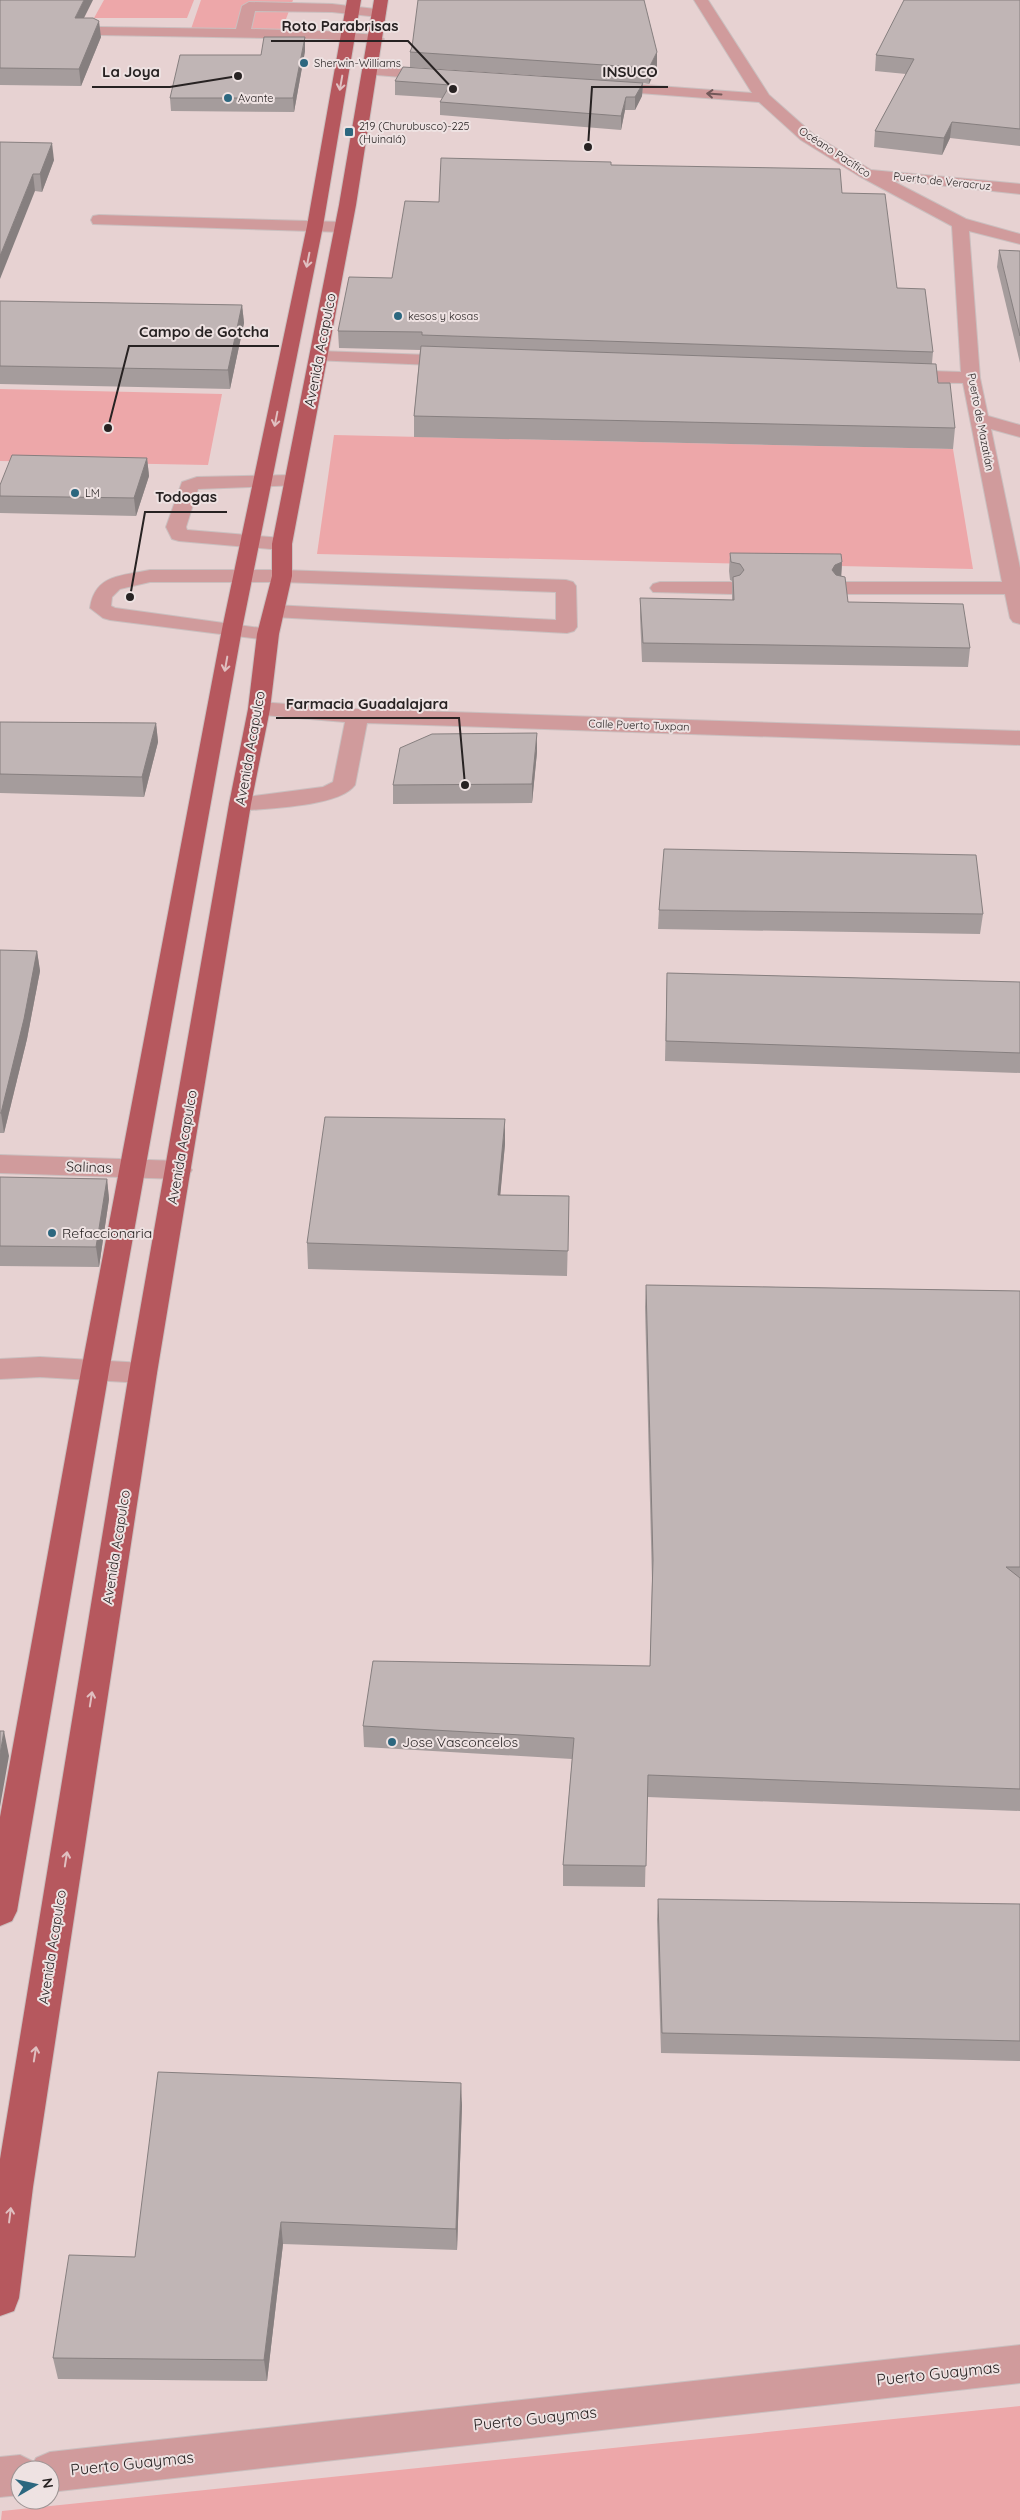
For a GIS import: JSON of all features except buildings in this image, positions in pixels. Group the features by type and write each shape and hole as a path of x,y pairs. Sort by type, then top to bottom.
{"main road":[{"path":"0,1911 95,1371 232,629 242,576 252,541 315,226 354,5"},
{"name":"Avenida Acapulco","path":"0,2298 7,2187 240,804 259,710 271,622 282,576 282,544 343,227 377,39 380,7"}],"street":[{"name":"Océano Pacífico","path":"701,0 762,98 807,137 864,173 960,223 1020,239"},
{"path":"242,34 248,6 354,5 380,7"},
{"path":"100,31 377,39"},
{"path":"370,71 448,76"},
{"path":"586,86 762,98"},
{"name":"Puerto de Veracruz","path":"864,173 1020,190"},
{"path":"100,220 343,227"},
{"name":"Puerto de Mazatlán","path":"960,223 971,378 1020,618"},
{"path":"319,356 477,361"},
{"path":"882,375 971,378"},
{"path":"980,420 1020,431"},
{"path":"282,544 179,535 176,527 189,486 197,483 294,481"},
{"path":"150,576 282,576 566,586 567,627 271,622 232,629 110,614 100,608 102,595 113,584 150,576"},
{"path":"660,588 731,588"},
{"path":"842,588 1015,588"},
{"name":"Calle Puerto Tuxpan","path":"259,710 357,716 1020,738"},
{"path":"240,804 329,793 344,785 357,716"},
{"name":"Salinas","path":"0,1164 179,1170"},
{"path":"0,1369 40,1367 143,1373"},
{"name":"Puerto Guaymas","path":"60,2471 1020,2364"}],"shaded area":[{"path":"0,0 1020,0 1020,2520 0,2520"},
{"path":"104,0 194,0 187,18 94,18"},
{"path":"201,0 293,0 282,30 191,29"},
{"path":"0,389 222,394 208,465 0,461"},
{"path":"334,435 953,449 973,569 317,554"},
{"path":"1020,2406 1020,2520 1,2520 2,2511 60,2510 60,2505"}],"place":[{"name":"Sherwin-Williams","path":"304,63"},
{"name":"La Joya","path":"238,76"},
{"name":"Roto Parabrisas","path":"453,89"},
{"name":"Avante","path":"228,98"},
{"name":"219 (Churubusco)-225 (Huinalá)","path":"349,132"},
{"name":"INSUCO","path":"588,147"},
{"name":"kesos y kosas","path":"398,316"},
{"name":"Campo de Gotcha","path":"108,428"},
{"name":"LM","path":"75,493"},
{"name":"Todogas","path":"130,597"},
{"name":"Farmacia Guadalajara","path":"465,785"},
{"name":"Refaccionaria","path":"52,1233"},
{"name":"Jose Vasconcelos","path":"392,1742"}]}
